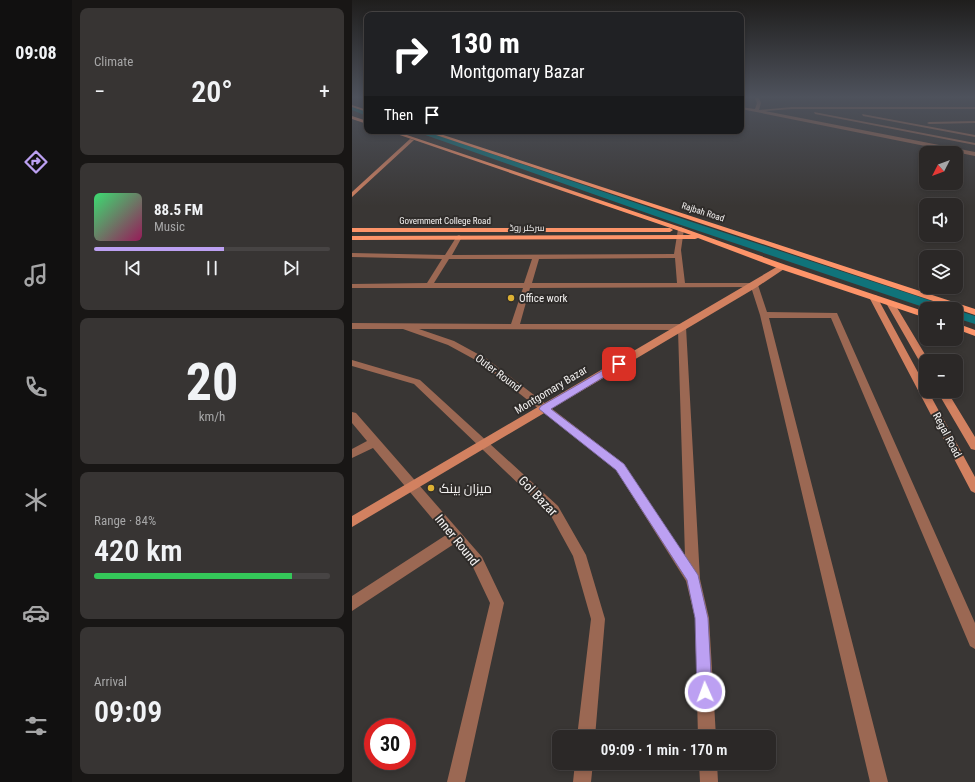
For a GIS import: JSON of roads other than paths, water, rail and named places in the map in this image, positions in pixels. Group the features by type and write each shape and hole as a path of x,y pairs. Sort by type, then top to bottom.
{"main road":[{"path":"397,134 562,188 680,233 701,237 783,267 919,313"},
{"name":"Rajbah Road","path":"435,134 975,312"},
{"path":"562,188 576,181"},
{"path":"636,230 646,219"},
{"name":"Government College Road","path":"352,230 636,230 680,233"},
{"name":"سرکلر روڈ","path":"352,238 680,233"},
{"path":"963,329 975,333"}],"street":[{"path":"865,132 975,154"},
{"path":"916,132 975,144"},
{"path":"924,144 940,132"},
{"path":"957,132 975,136"},
{"path":"352,194 412,140"},
{"path":"680,233 678,256 681,284"},
{"path":"429,286 459,237"},
{"path":"352,255 446,257 678,256"},
{"path":"515,326 536,256"},
{"name":"Montgomary Bazar","path":"352,522 783,267"},
{"path":"352,286 754,285 764,315 878,782"},
{"name":"Regal Road","path":"873,298 975,488"},
{"path":"890,303 920,354"},
{"path":"764,315 834,315 975,641"},
{"name":"Outer Round","path":"352,326 404,326 451,343 484,361 620,467 693,579 702,618 707,730"},
{"path":"404,326 682,327 693,579"},
{"name":"Gol Bazar","path":"352,363 417,382 554,510 579,555 598,619 587,730"},
{"name":"Regal Road","path":"946,398 975,446"},
{"name":"Inner Round","path":"352,416 477,561 497,603 456,782"},
{"path":"352,454 375,442"},
{"path":"352,604 455,536"},
{"path":"582,782 583,770"},
{"path":"708,770 709,782"}],"waterway":[{"path":"427,134 921,302"},
{"path":"963,316 975,320"}],"place":[{"name":"Office work","path":"511,298"},
{"name":"میزان بینک","path":"431,488"}]}
